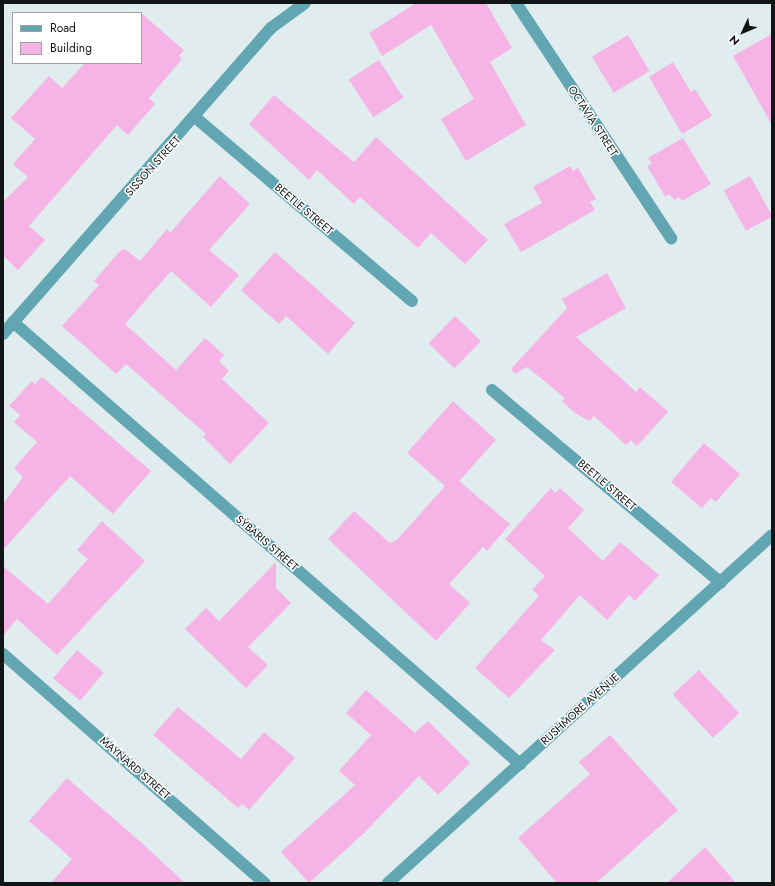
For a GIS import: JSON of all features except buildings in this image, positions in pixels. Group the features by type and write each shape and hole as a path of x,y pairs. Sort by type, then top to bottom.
{"street":[{"name":"SISSON STREET","path":"3,334 196,118 271,28 305,3"},
{"name":"OCTAVIA STREET","path":"516,3 671,238"},
{"name":"BEETLE STREET","path":"196,118 412,301"},
{"name":"SYBARIS STREET","path":"14,322 520,764"},
{"name":"BEETLE STREET","path":"492,390 721,583"},
{"name":"RUSHMORE AVENUE","path":"388,883 721,583 772,535"},
{"name":"MAYNARD STREET","path":"3,654 265,883"}]}
